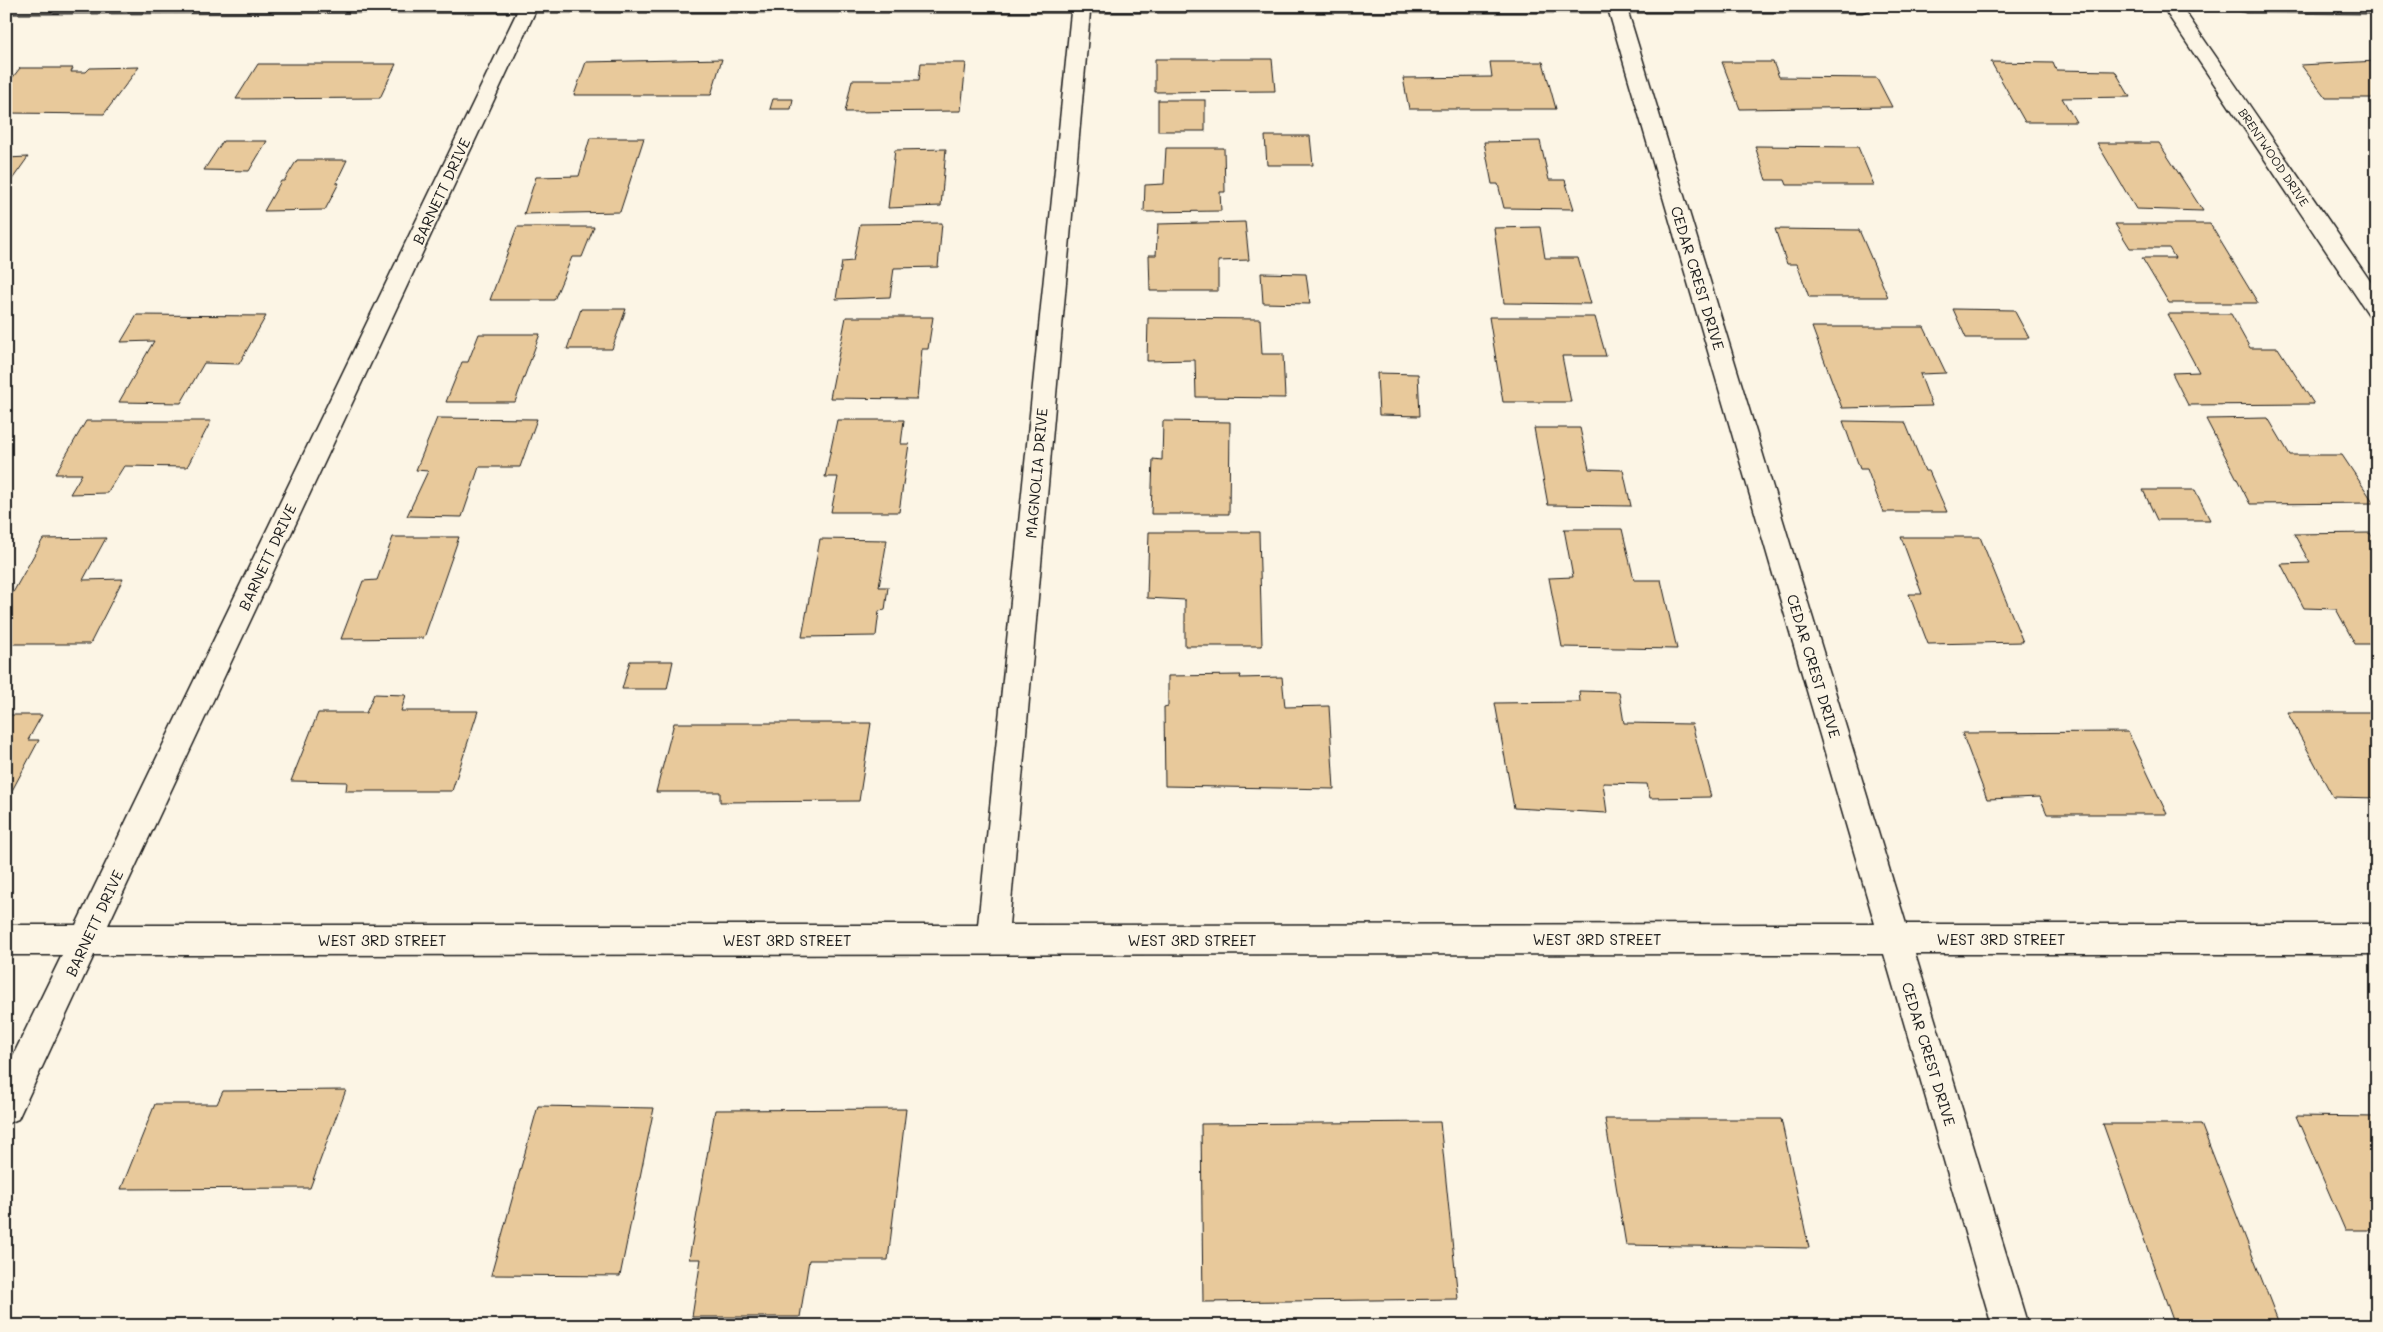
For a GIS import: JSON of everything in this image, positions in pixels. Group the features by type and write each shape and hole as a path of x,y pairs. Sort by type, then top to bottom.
{"street":[{"name":"BARNETT DRIVE","path":"6,1107 529,6"},
{"name":"MAGNOLIA DRIVE","path":"992,940 1080,6"},
{"name":"CEDAR CREST DRIVE","path":"1617,6 2010,1326"},
{"path":"6,7 1862,6"},
{"name":"BRENTWOOD DRIVE","path":"2171,6 2377,308"},
{"path":"2246,6 2377,7"},
{"name":"WEST 3RD STREET","path":"6,940 2377,939"}],"building":[{"path":"722,59 711,95 574,95 586,62"},
{"path":"1155,59 1272,59 1275,91 1155,92"},
{"path":"2377,61 2377,98 2326,98 2301,65"},
{"path":"1490,62 1543,62 1556,109 1409,109 1403,78 1492,77"},
{"path":"1722,62 1773,62 1779,77 1877,78 1892,107 1740,109"},
{"path":"1991,62 2053,63 2056,70 2115,71 2130,97 2062,98 2076,122 2025,122"},
{"path":"921,63 966,63 961,111 845,112 852,80 919,80"},
{"path":"258,64 396,64 380,98 236,99"},
{"path":"139,67 104,114 6,113 6,86 20,68 73,68 71,72 86,72 90,68"},
{"path":"773,99 793,99 791,109 770,109"},
{"path":"1158,100 1205,100 1205,131 1158,131"},
{"path":"1265,136 1310,136 1313,165 1267,165"},
{"path":"590,138 644,138 620,212 524,214 536,177 579,176"},
{"path":"223,141 267,141 249,171 204,170"},
{"path":"1540,141 1549,180 1565,180 1574,209 1504,208 1498,184 1492,184 1484,142"},
{"path":"2097,143 2159,143 2203,211 2136,209"},
{"path":"1755,146 1858,147 1874,185 1787,185 1785,180 1766,180"},
{"path":"1166,148 1224,148 1225,192 1220,192 1221,211 1144,212 1145,185 1164,184"},
{"path":"946,149 941,206 888,208 895,150"},
{"path":"28,157 6,188 6,158"},
{"path":"297,160 347,160 336,183 339,183 325,210 264,211 281,181 284,181"},
{"path":"1245,222 1249,260 1218,261 1218,291 1150,291 1149,255 1156,255 1158,224"},
{"path":"942,223 938,267 894,268 890,297 836,299 842,262 853,261 860,224"},
{"path":"2115,224 2210,224 2258,303 2169,303 2142,258 2175,258 2169,248 2130,248"},
{"path":"517,227 594,227 582,257 572,257 554,300 490,300"},
{"path":"1540,227 1545,258 1578,258 1591,304 1504,303 1494,228"},
{"path":"1775,229 1859,230 1888,297 1809,297 1797,264 1787,264"},
{"path":"1261,273 1306,274 1310,304 1263,303"},
{"path":"581,309 626,309 612,349 567,349"},
{"path":"1953,309 2014,310 2029,338 1966,338"},
{"path":"2168,314 2231,314 2250,348 2278,348 2314,404 2188,405 2172,373 2199,372"},
{"path":"137,315 266,316 239,364 204,363 181,403 119,402 154,341 121,342"},
{"path":"846,317 933,317 928,349 922,349 917,399 830,398"},
{"path":"1489,317 1595,317 1606,356 1562,356 1571,402 1503,402"},
{"path":"1148,318 1260,319 1262,354 1283,354 1285,398 1196,397 1195,360 1147,361"},
{"path":"1812,327 1924,327 1946,373 1920,374 1932,406 1842,408"},
{"path":"479,334 540,334 515,402 446,402 462,362 468,362"},
{"path":"1377,373 1418,374 1420,416 1379,415"},
{"path":"437,418 537,419 520,467 479,467 462,517 407,516 428,471 416,470"},
{"path":"2268,418 2290,455 2342,455 2374,503 2250,504 2206,419"},
{"path":"837,420 904,420 901,444 909,444 899,512 831,512 838,477 825,477"},
{"path":"86,421 211,421 187,467 124,466 107,493 70,494 82,474 55,474"},
{"path":"1163,421 1230,422 1229,514 1151,514 1153,459 1162,460"},
{"path":"1843,421 1905,422 1925,471 1929,471 1947,512 1883,512 1867,469 1860,469"},
{"path":"1534,428 1580,428 1589,469 1623,470 1631,506 1548,505"},
{"path":"2143,490 2195,490 2210,520 2157,520"},
{"path":"1564,529 1622,529 1634,580 1661,580 1677,649 1562,647 1549,578 1573,577"},
{"path":"1149,532 1259,532 1262,646 1185,646 1185,600 1147,598"},
{"path":"2370,533 2377,545 2377,644 2355,644 2336,609 2304,608 2281,564 2310,563 2294,534"},
{"path":"393,537 459,537 424,638 341,639 363,581 377,580"},
{"path":"1901,537 1980,537 2023,642 1928,644 1909,594 1922,594"},
{"path":"106,538 83,580 123,579 90,644 6,644 6,605 43,539"},
{"path":"820,539 887,540 879,587 888,587 885,610 879,611 876,636 802,637"},
{"path":"630,661 673,661 667,689 622,689"},
{"path":"1241,675 1240,678 1282,677 1285,707 1329,706 1334,789 1165,786 1164,707 1168,706 1168,676"},
{"path":"1579,691 1619,692 1624,723 1692,724 1711,797 1650,798 1647,784 1603,783 1607,813 1514,808 1495,703 1580,702"},
{"path":"374,694 406,695 401,711 478,711 452,791 346,791 347,782 291,781 318,713 366,713"},
{"path":"2287,712 2377,712 2377,798 2333,797"},
{"path":"6,715 42,715 28,740 39,740 7,800"},
{"path":"674,723 871,723 859,801 720,802 720,792 656,792"},
{"path":"2128,732 2167,814 2047,814 2040,797 1987,799 1962,733"},
{"path":"346,1090 310,1188 121,1189 155,1104 217,1104 223,1091"},
{"path":"538,1106 654,1108 620,1276 491,1275"},
{"path":"906,1109 888,1260 809,1260 800,1317 692,1317 701,1259 689,1259 715,1110"},
{"path":"2296,1116 2377,1117 2377,1230 2345,1230"},
{"path":"1605,1119 1781,1119 1809,1248 1626,1245"},
{"path":"1440,1122 1458,1299 1203,1302 1201,1124"},
{"path":"2103,1124 2201,1124 2280,1326 2175,1326"}]}
